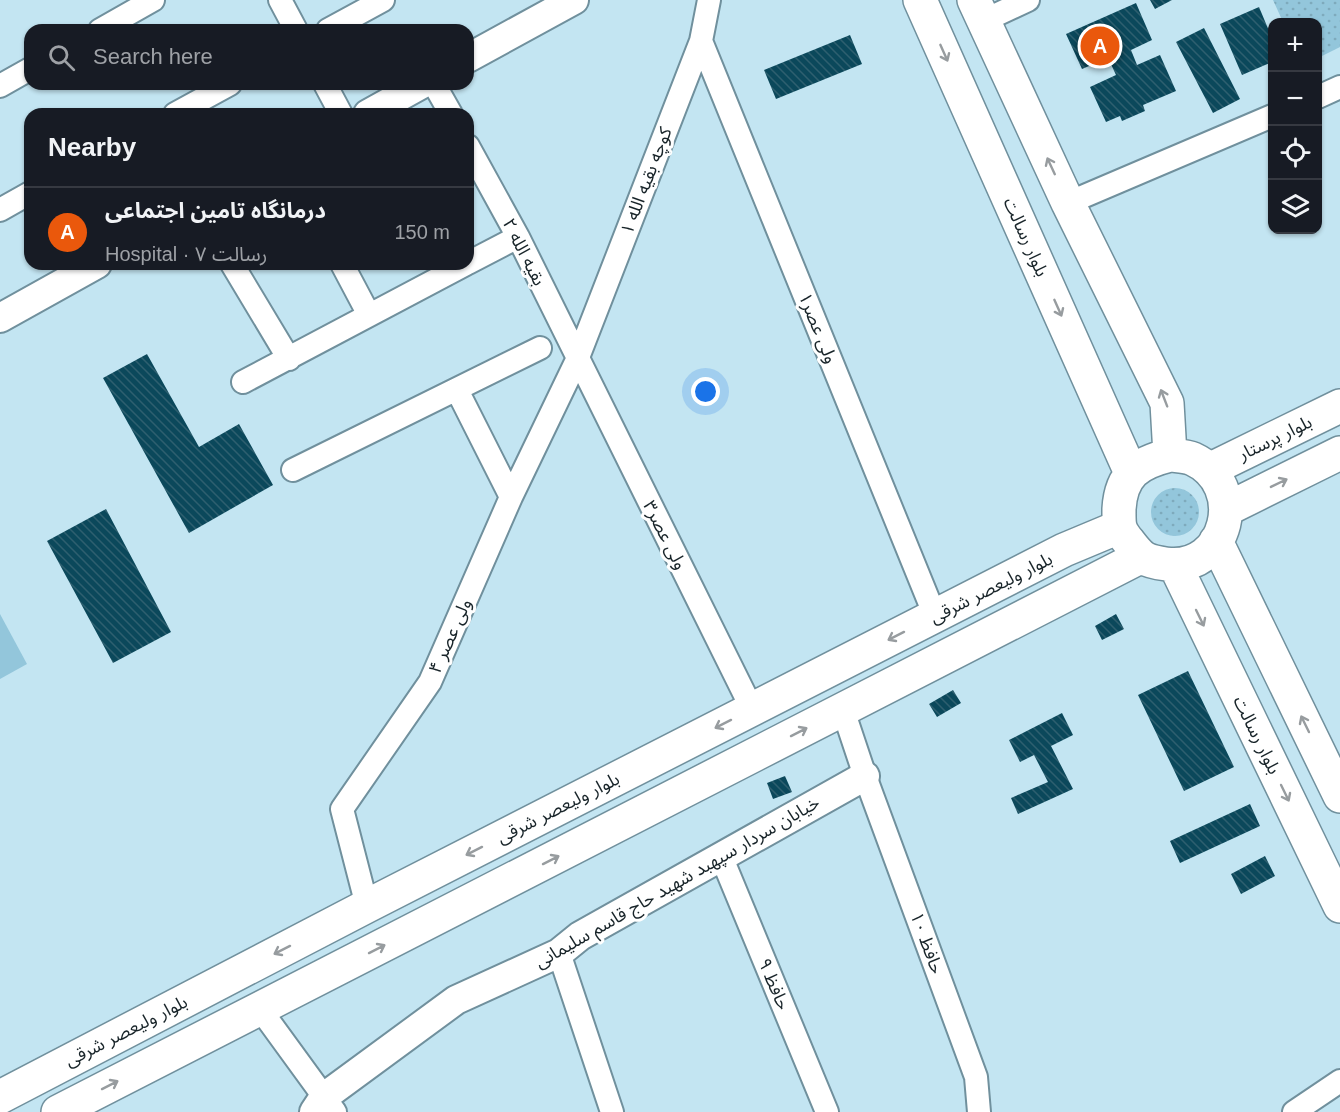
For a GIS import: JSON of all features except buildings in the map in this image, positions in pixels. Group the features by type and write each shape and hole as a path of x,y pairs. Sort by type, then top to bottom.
{"main road":[{"name":"بلوار رسالت","path":"920,0 1131,473"},
{"path":"978,11 1068,203 1167,403 1170,455"},
{"name":"بلوار پرستار","path":"1209,470 1340,406"},
{"path":"1227,509 1340,453"},
{"path":"1170,455 1191,459 1209,470 1222,488 1227,509 1223,530 1212,548 1195,560 1175,565 1140,557 1119,527 1120,492 1131,473 1149,460 1170,455"},
{"name":"بلوار ولیعصر شرقی","path":"0,1096 1064,550 1119,527"},
{"path":"1216,541 1340,796"},
{"path":"58,1112 1140,557"},
{"name":"بلوار رسالت","path":"1175,565 1340,906"},
{"path":"319,931 338,969"}],"street":[{"path":"111,24 153,0"},
{"path":"280,0 293,24"},
{"path":"339,24 383,0"},
{"path":"474,55 574,0"},
{"name":"کوچه بقیه الله ۱","path":"577,360 701,41 709,0"},
{"path":"978,11 1028,0"},
{"name":"ولی عصر۱","path":"701,41 935,616"},
{"path":"0,86 24,72"},
{"path":"1322,95 1340,87"},
{"path":"186,108 219,90"},
{"path":"328,90 338,108"},
{"path":"379,108 411,90"},
{"path":"437,90 448,108"},
{"path":"1068,203 1268,118"},
{"name":"بقیه الله ۲","path":"474,157 518,237 577,360"},
{"path":"0,210 24,196"},
{"path":"474,260 518,237"},
{"path":"0,318 86,270"},
{"path":"236,270 289,359"},
{"path":"345,270 369,315"},
{"path":"243,382 455,270"},
{"path":"293,470 540,348"},
{"name":"ولی عصر ۴","path":"367,906 342,809 430,682 511,497 577,360"},
{"name":"ولی عصر۳","path":"577,360 752,709"},
{"path":"457,390 511,497"},
{"name":"حافظ ۱۰","path":"843,710 865,776 976,1077 979,1112"},
{"name":"خیابان سردار سپهبد شهید حاج قاسم سلیمانی","path":"324,1107 456,1000 559,953 580,936 865,776"},
{"name":"حافظ ۹","path":"721,856 827,1112"},
{"path":"559,953 612,1112"},
{"path":"260,1009 324,1107"},
{"path":"1294,1112 1340,1081"}],"shaded area":[{"path":"1273,0 1340,0 1340,47 1322,56 1322,18 1281,18"},
{"path":"1170,488 1180,488 1195,498 1199,512 1195,526 1189,532 1180,536 1170,536 1155,526 1151,517 1151,507 1161,492"},
{"path":"0,614 27,664 0,679"}],"place":[{"name":"درمانگاه تامین اجتماعی","path":"1100,46"}]}
